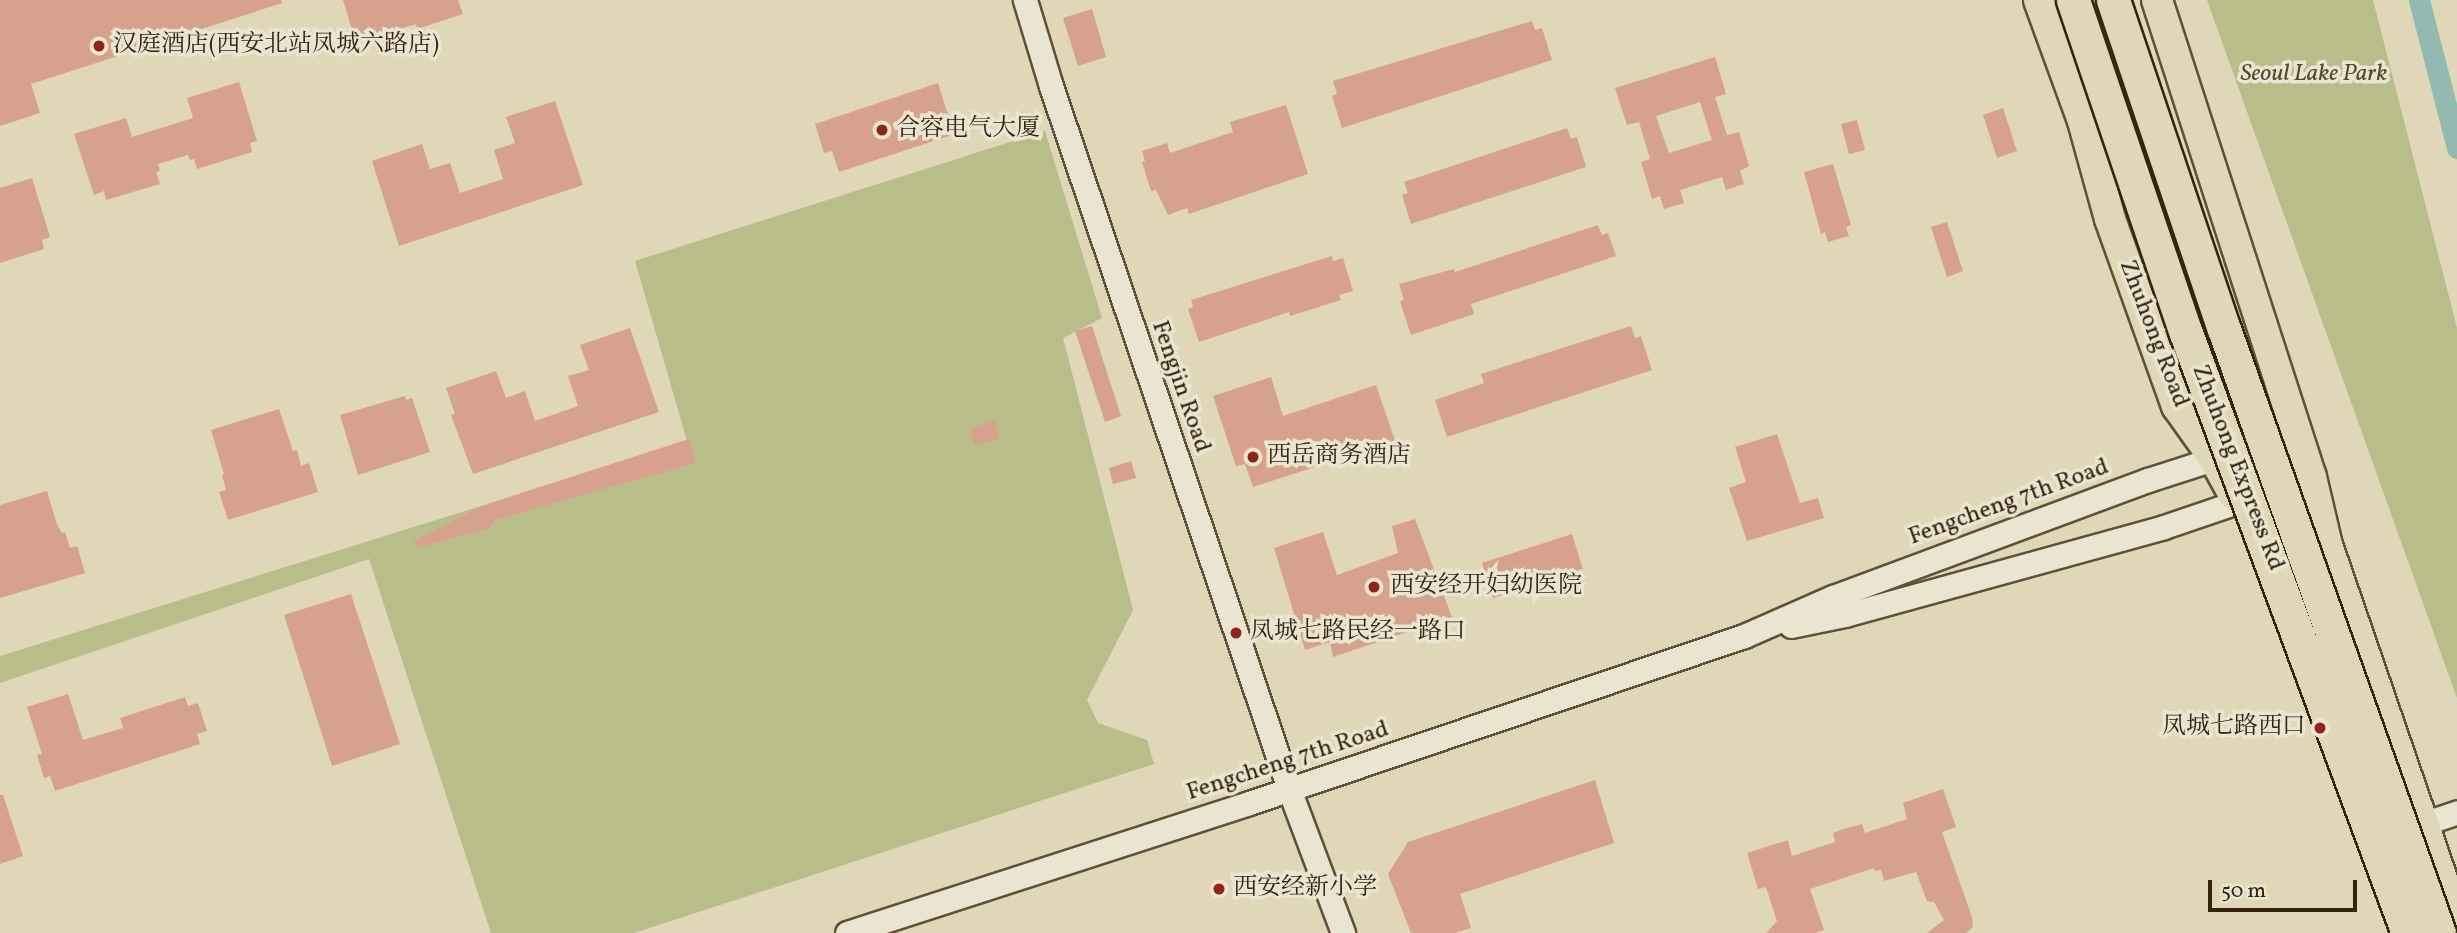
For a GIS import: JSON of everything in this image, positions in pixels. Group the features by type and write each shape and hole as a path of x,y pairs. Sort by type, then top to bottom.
{"highway":[{"name":"Zhuhong Express Rd","path":"2073,0 2186,333 2408,933"},
{"name":"Zhuhong Express Rd","path":"2113,0 2224,329 2439,933"}],"main road":[{"name":"Zhuhong Road","path":"2039,0 2083,121 2110,219 2177,407 2214,458 2238,502 2394,933"},
{"path":"2157,0 2297,432 2327,545 2457,922"}],"street":[{"name":"Fengjin Road","path":"1025,0 1055,99 1289,789 1343,933"},
{"name":"Fengcheng 7th Road","path":"847,933 1289,789 1744,636 1833,597 2147,480 2297,432"},
{"name":"Fengcheng 7th Road","path":"1744,636 1845,615 2164,527 2311,477"},
{"path":"2423,824 2457,812"}],"green space":[{"name":"Seoul Lake Park","path":"2207,0 2373,0 2457,328 2457,698"},
{"path":"1045,131 1102,318 1063,338 1133,610 1087,700 1098,723 1147,740 1154,764 634,933 491,933 369,559 0,683 0,656 481,506 434,531 689,448 635,261"}],"building":[{"name":"汉庭酒店(西安北站凤城六路店)","path":"0,0 281,0 282,3 31,84 40,113 0,126"},
{"path":"343,0 458,0 463,14 417,29 416,24 356,43"},
{"path":"1092,9 1106,57 1078,66 1063,18"},
{"path":"1532,21 1535,30 1542,28 1552,60 1342,128 1332,96 1337,94 1333,81"},
{"path":"1715,57 1726,94 1715,97 1727,135 1739,132 1749,166 1740,171 1744,184 1726,190 1722,177 1680,190 1684,203 1664,209 1660,196 1652,199 1641,162 1650,159 1639,122 1627,125 1615,88","holes":["1700,102 1712,140 1669,153 1656,116"]},
{"path":"239,82 257,141 250,143 252,152 197,169 194,159 190,160 188,155 158,164 160,171 156,172 160,184 106,200 104,191 94,195 74,134 126,118 132,137 193,118 187,98"},
{"name":"合容电气大厦","path":"938,83 948,115 943,116 949,136 839,172 832,151 824,153 815,124"},
{"path":"555,101 583,185 399,246 372,161 422,144 430,169 450,163 460,193 503,179 494,150 515,143 506,117"},
{"path":"1286,105 1308,174 1189,214 1187,208 1168,215 1156,190 1151,191 1142,162 1145,161 1142,151 1167,143 1170,153 1233,132 1230,122"},
{"path":"2003,108 2017,151 1997,158 1983,115"},
{"path":"1857,120 1865,150 1849,154 1841,124"},
{"path":"1567,128 1571,139 1577,137 1586,167 1411,224 1402,195 1408,193 1404,182"},
{"path":"1833,164 1851,225 1846,227 1849,236 1828,242 1825,232 1821,234 1804,172"},
{"path":"32,178 50,237 42,240 44,249 0,263 0,188"},
{"path":"1947,222 1963,271 1947,277 1931,227"},
{"path":"1598,225 1602,235 1608,233 1616,256 1471,304 1474,314 1411,335 1400,301 1404,300 1399,284 1454,269 1455,272"},
{"path":"1332,256 1333,261 1343,258 1353,291 1339,295 1341,300 1290,316 1289,312 1199,342 1188,309 1193,307 1191,300"},
{"path":"1092,326 1121,416 1105,422 1075,331"},
{"path":"1631,326 1635,338 1641,336 1652,370 1447,437 1435,400 1484,383 1481,374"},
{"path":"630,328 659,412 473,474 451,415 455,414 446,388 496,371 506,398 525,391 535,421 578,406 568,376 589,370 580,345"},
{"path":"1271,377 1283,416 1376,385 1395,441 1253,487 1245,464 1236,466 1213,396"},
{"path":"405,396 406,400 412,398 430,452 358,475 340,415"},
{"path":"279,409 293,451 297,450 301,466 309,463 318,492 228,520 219,492 226,490 222,475 224,474 211,430"},
{"path":"995,421 999,439 974,445 970,428"},
{"path":"1777,434 1800,503 1818,498 1824,518 1747,541 1729,488 1746,482 1735,447"},
{"path":"689,439 696,463 495,520 490,528 416,548 414,541 481,506"},
{"path":"1131,461 1136,478 1113,484 1109,468"},
{"path":"47,491 57,525 62,533 65,532 70,548 77,546 85,573 0,598 0,505"},
{"path":"1415,519 1452,617 1333,657 1330,642 1305,650 1274,548 1323,532 1337,575 1398,553 1392,526"},
{"path":"1572,534 1583,569 1493,598 1482,563"},
{"path":"351,594 400,744 332,766 284,615"},
{"path":"68,694 83,740 123,728 120,718 185,697 188,706 198,703 207,731 197,734 200,744 55,791 50,776 44,778 37,755 42,754 27,707"},
{"path":"1595,780 1614,843 1460,894 1471,928 1455,933 1411,933 1388,874 1408,842"},
{"path":"1943,789 1956,827 1942,832 1972,917 1973,927 1966,933 1927,933 1944,920 1934,902 1927,901 1916,872 1884,881 1881,870 1875,871 1874,868 1810,889 1824,930 1815,933 1766,933 1777,921 1766,887 1758,889 1747,853 1788,840 1792,856 1835,842 1833,833 1847,828 1862,824 1865,833 1907,819 1903,803"},
{"path":"0,795 3,795 23,856 0,864"}],"waterway":[{"path":"2419,0 2457,148"}],"place":[{"name":"汉庭酒店(西安北站凤城六路店)","path":"99,46"},
{"name":"合容电气大厦","path":"882,130"},
{"name":"西岳商务酒店","path":"1253,457"},
{"name":"西安经开妇幼医院","path":"1374,587"},
{"name":"凤城七路民经一路口","path":"1236,633"},
{"name":"凤城七路西口","path":"2320,728"},
{"name":"西安经新小学","path":"1219,889"}]}
